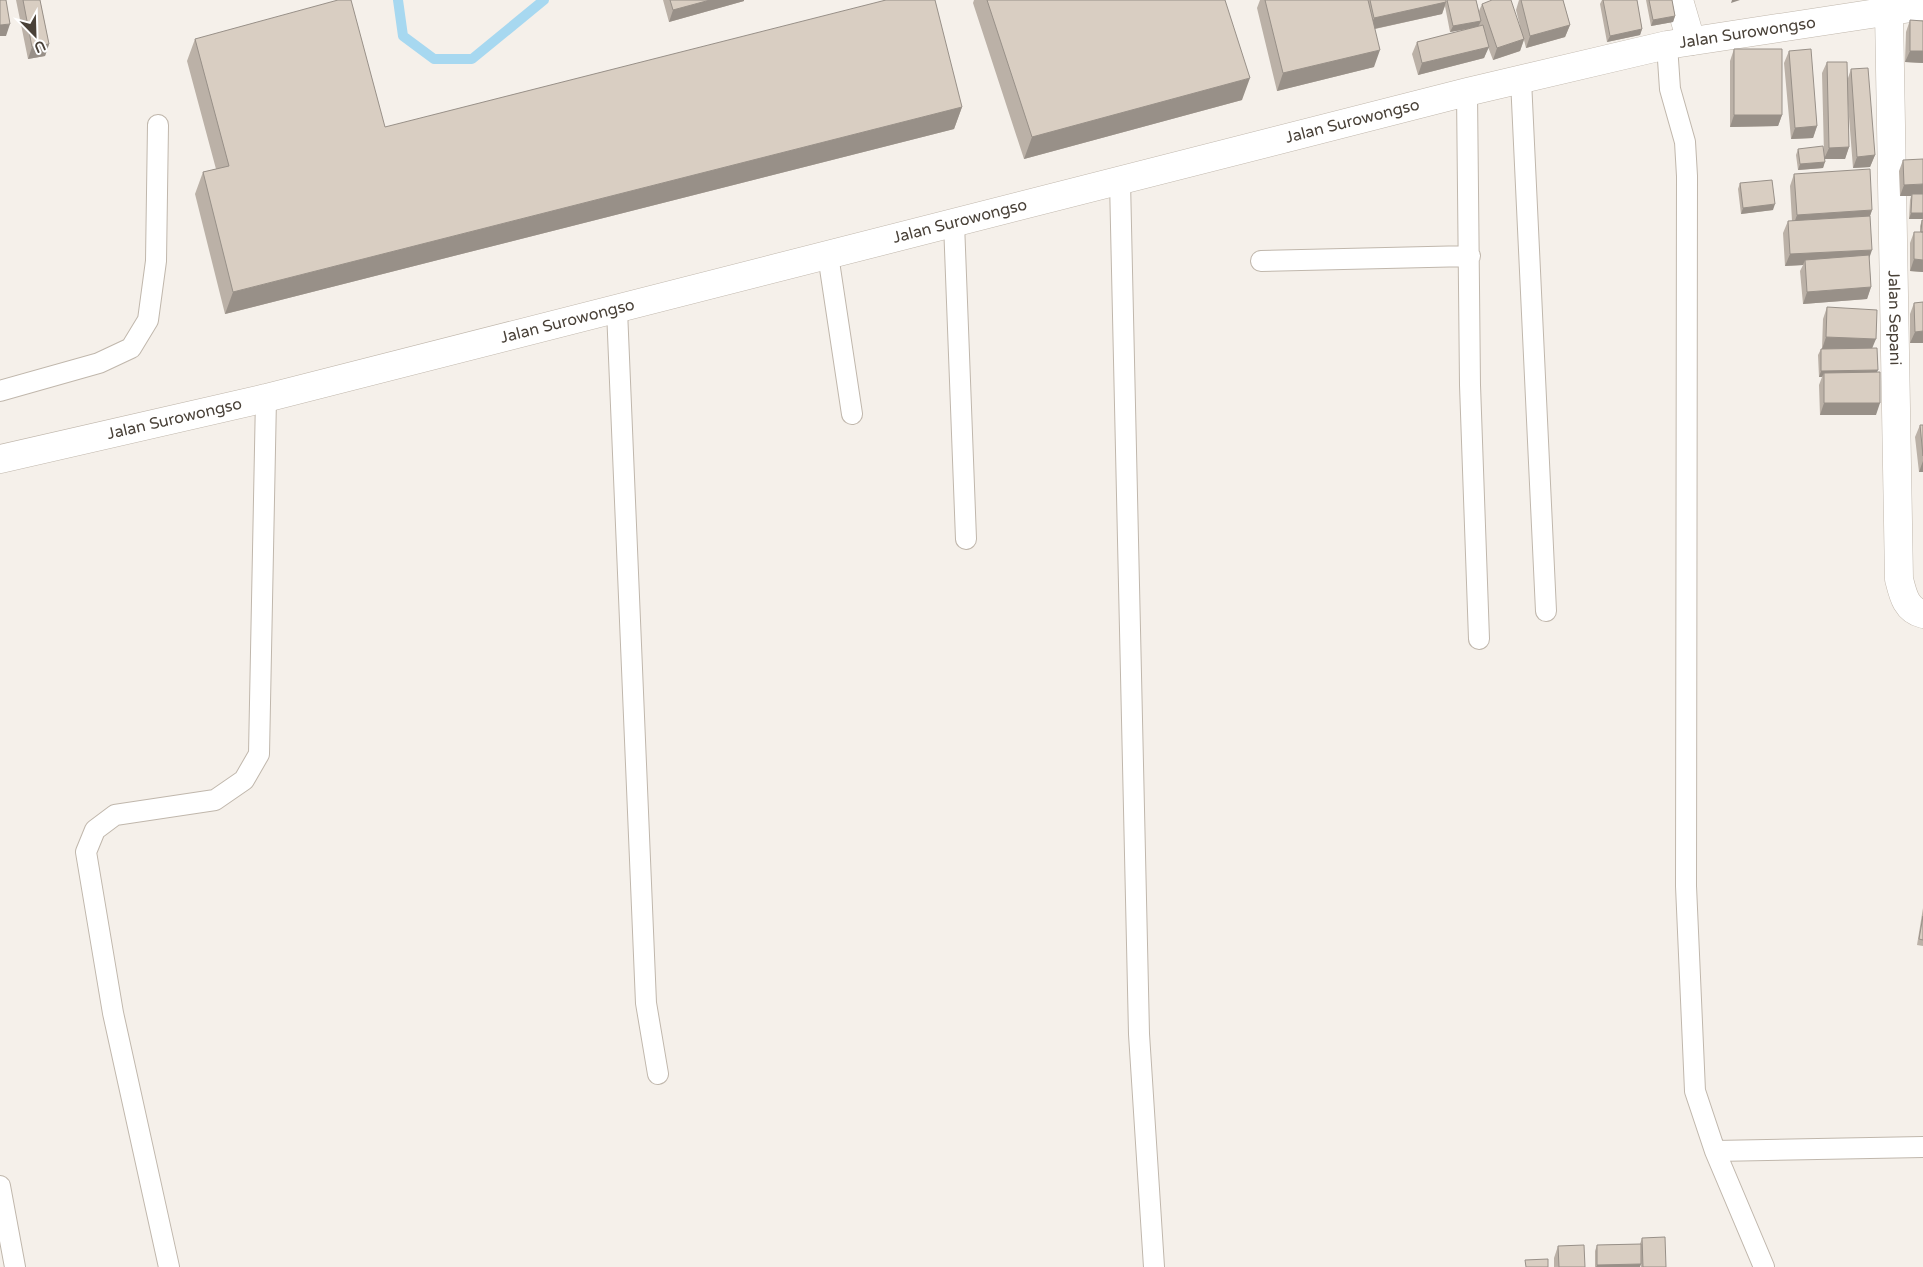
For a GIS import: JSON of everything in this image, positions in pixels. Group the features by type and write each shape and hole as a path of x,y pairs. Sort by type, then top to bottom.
{"street":[{"path":"1679,0 1679,43"},
{"name":"Jalan Surowongso","path":"0,459 266,398 1468,92 1679,43 1923,6"},
{"name":"Jalan Sepani","path":"1889,12 1899,579 1905,600 1914,612 1923,614"}],"lane":[{"path":"1679,43 1670,89 1685,142 1687,176 1686,886 1694,1091 1715,1152 1764,1267"},
{"path":"1521,80 1546,611"},
{"path":"1468,92 1470,385 1478,639"},
{"path":"0,391 99,363 131,348 148,320 156,260 158,125"},
{"path":"1120,181 1139,1034 1154,1267"},
{"path":"954,223 966,539"},
{"path":"828,256 852,414"},
{"path":"1261,261 1470,256"},
{"path":"617,310 646,1003 658,1074"},
{"path":"168,1267 113,1013 86,852 95,830 115,815 216,800 244,780 259,754 266,398"},
{"path":"1715,1152 1923,1147"},
{"path":"0,1186 15,1267"}],"building":[{"path":"0,0 6,0 10,24 0,25"},
{"path":"23,0 40,0 49,44 32,47"},
{"path":"338,0 351,0 385,127 886,0 935,0 962,107 233,292 203,172 229,166 195,39"},
{"path":"670,0 710,0 673,10"},
{"path":"987,0 1225,0 1250,78 1032,137"},
{"path":"1265,0 1368,0 1380,50 1283,73"},
{"path":"1370,0 1446,0 1446,2 1374,18"},
{"path":"1447,0 1476,0 1481,21 1453,26"},
{"path":"1492,0 1511,0 1524,39 1497,48 1482,4"},
{"path":"1521,0 1563,0 1570,25 1530,36"},
{"path":"1603,0 1637,0 1642,29 1610,36"},
{"path":"1649,0 1672,0 1675,16 1653,20"},
{"path":"1910,20 1923,21 1923,51 1910,51"},
{"path":"1483,25 1489,47 1422,63 1417,42"},
{"path":"1734,49 1782,49 1782,115 1734,115"},
{"path":"1811,49 1817,126 1795,128 1789,51"},
{"path":"1827,62 1847,62 1849,147 1829,148"},
{"path":"1868,68 1875,155 1857,157 1851,69"},
{"path":"1823,146 1825,162 1800,164 1798,149"},
{"path":"1923,159 1923,184 1904,185 1903,160"},
{"path":"1870,169 1872,210 1797,215 1794,174"},
{"path":"1772,180 1775,204 1743,208 1740,183"},
{"path":"1912,194 1923,194 1923,213 1911,213"},
{"path":"1870,216 1872,250 1790,254 1788,221"},
{"path":"1922,220 1923,232 1921,232"},
{"path":"1914,232 1923,232 1923,260 1914,259"},
{"path":"1869,255 1871,287 1807,292 1805,260"},
{"path":"1923,302 1923,331 1915,332 1914,303"},
{"path":"1827,307 1877,310 1876,339 1826,337"},
{"path":"1877,348 1878,370 1821,371 1821,349"},
{"path":"1880,372 1880,403 1824,403 1824,373"},
{"path":"1920,425 1923,425 1923,456"},
{"path":"1923,916 1923,940 1919,939"},
{"path":"1665,1237 1666,1267 1643,1267 1642,1238"},
{"path":"1641,1244 1641,1264 1597,1265 1597,1245"},
{"path":"1584,1245 1585,1267 1559,1267 1558,1246"},
{"path":"1548,1259 1548,1267 1526,1267 1525,1260"}],"waterway":[{"path":"398,0 403,36 434,59 472,59 544,0"}]}
